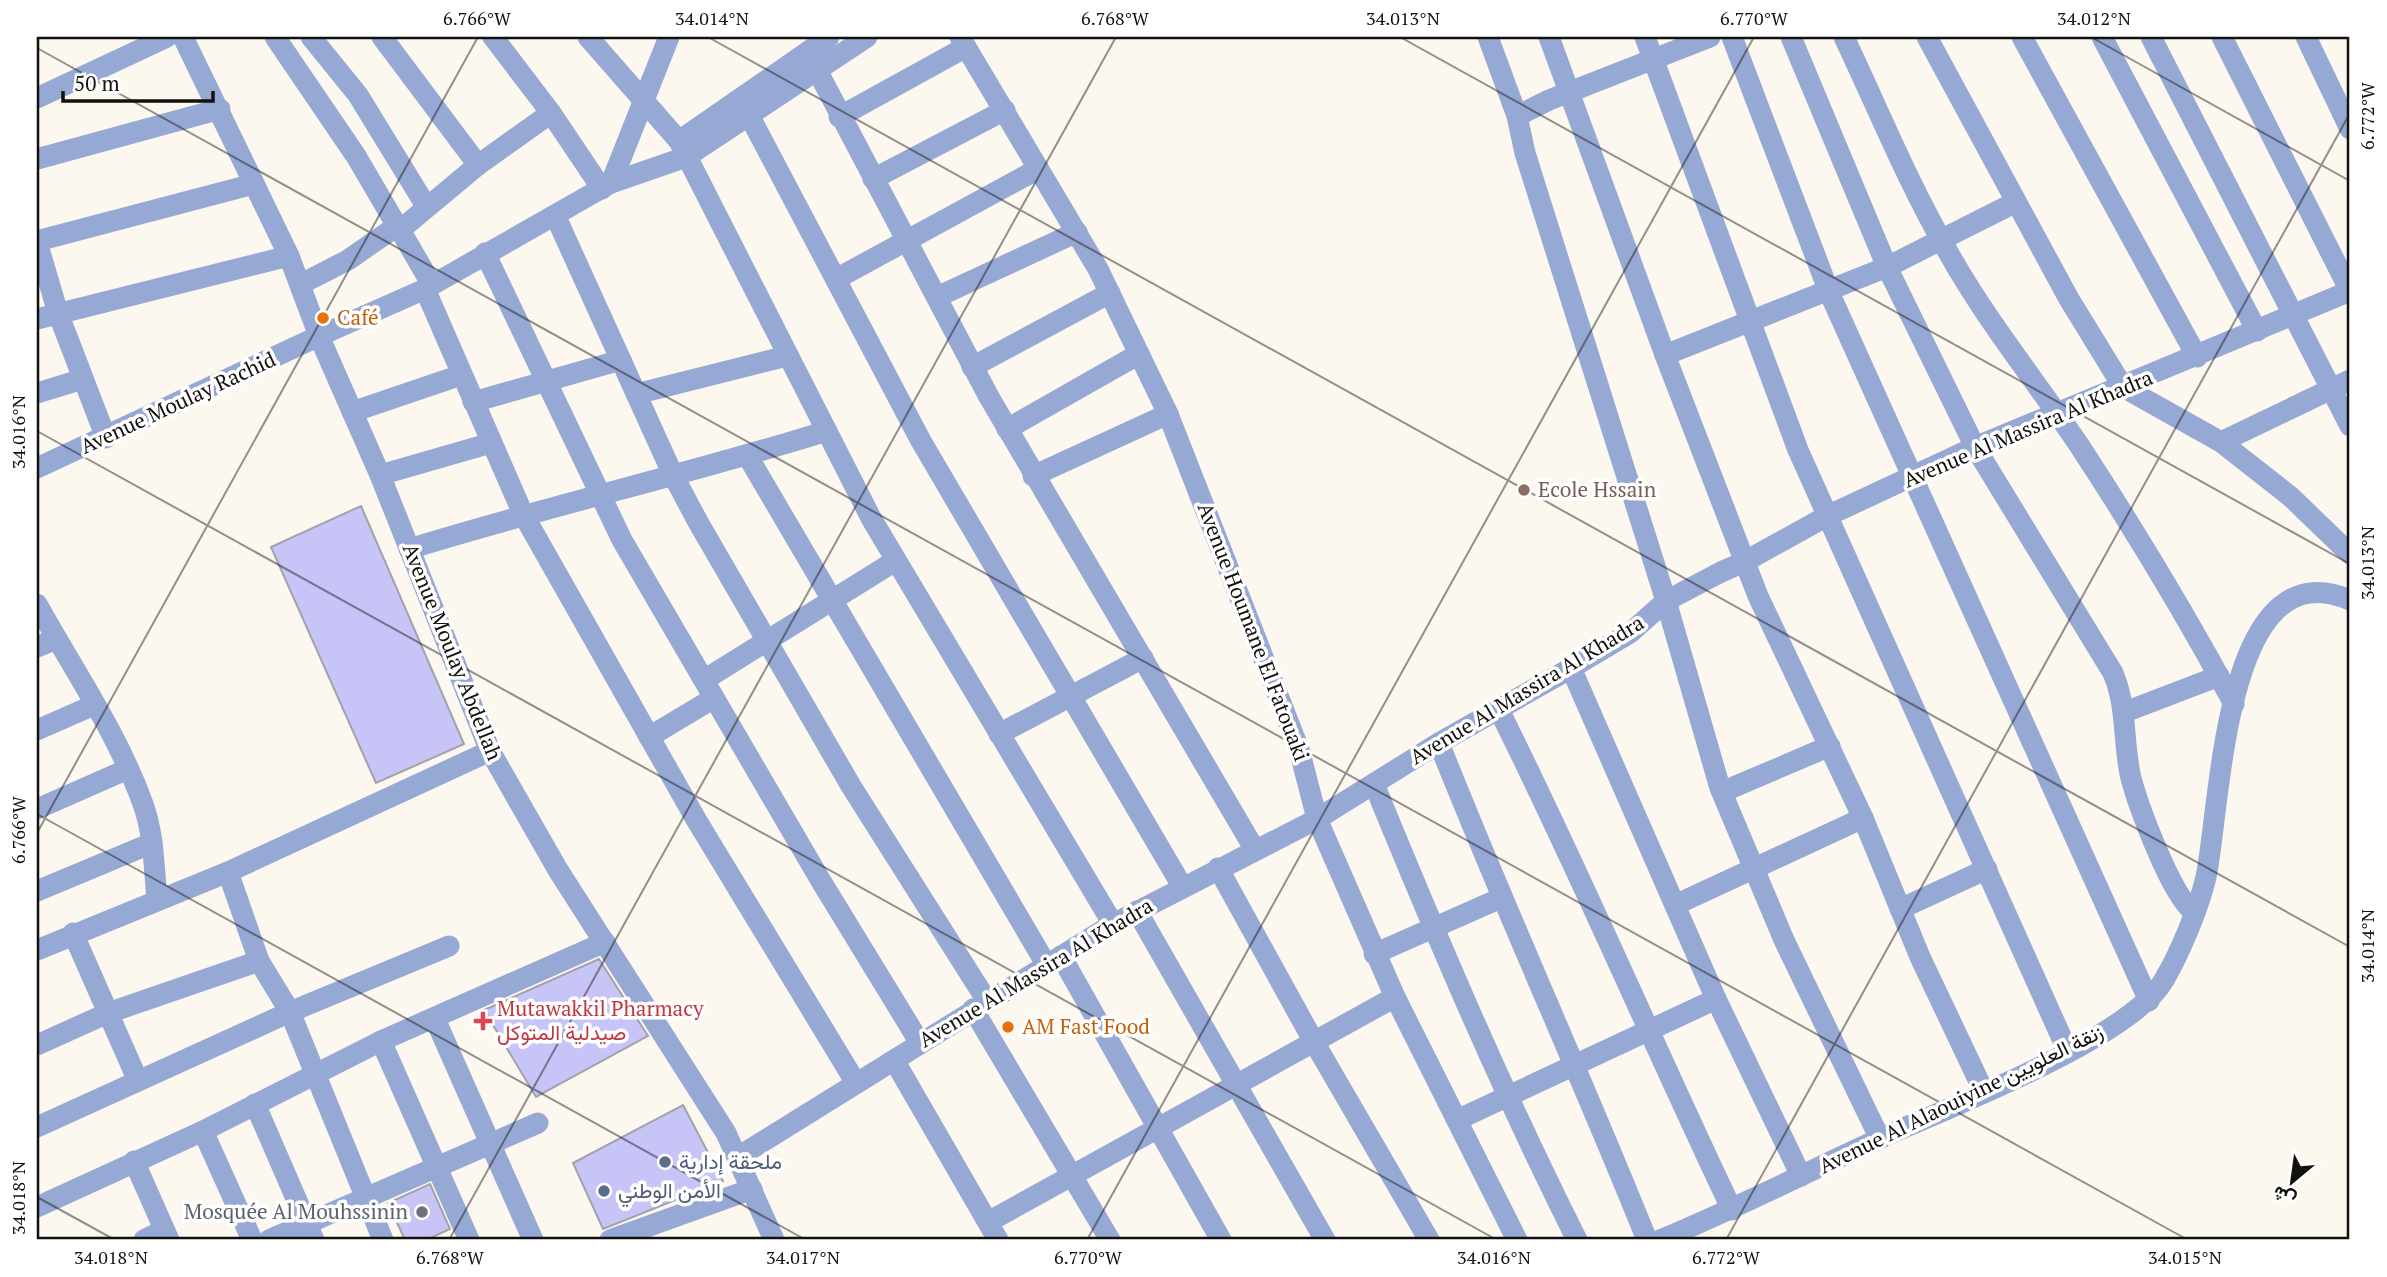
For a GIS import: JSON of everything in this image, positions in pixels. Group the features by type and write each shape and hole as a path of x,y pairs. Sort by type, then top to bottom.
{"street":[{"path":"37,99 167,37"},
{"name":"Avenue Moulay Abdellah","path":"183,37 289,256 319,337 380,475 490,751 558,870 699,1087 738,1157 774,1240"},
{"path":"275,37 356,156 398,228 428,287 461,375 523,514 649,737 856,1083"},
{"path":"311,37 358,95 426,206"},
{"path":"382,37 478,164"},
{"path":"494,37 606,186"},
{"path":"588,37 683,149 734,245 787,356 895,561 1113,924"},
{"path":"606,186 669,37"},
{"path":"683,149 829,37"},
{"path":"683,149 750,117 867,37"},
{"path":"1488,37 1517,116 1525,153 1666,601 1722,792 1753,870 1880,1139"},
{"path":"1549,37 1744,562 1863,818 1900,909 1984,1092"},
{"path":"1645,37 1771,381 1827,516 2068,1052"},
{"path":"1517,116 1570,91 1710,37"},
{"path":"1732,37 1829,292 1910,478 2149,1001"},
{"path":"1791,37 1887,267 1975,447 2113,673 2125,712 2131,775 2137,793 2176,892 2193,911"},
{"path":"1844,37 1926,213 1942,241 1981,306 2058,415 2173,593 2234,704"},
{"path":"1927,37 2068,299 2123,387 2221,442 2291,497 2350,554"},
{"path":"2022,37 2197,357"},
{"path":"2102,37 2257,331"},
{"path":"2151,37 2295,316 2341,385 2350,426"},
{"path":"2222,37 2350,291"},
{"path":"2306,37 2350,129"},
{"path":"839,117 963,42"},
{"name":"Avenue Houmane El Fatouaki","path":"963,42 1077,232 1110,293 1168,414 1299,749 1317,818 1374,954 1517,1240"},
{"path":"818,72 839,117 972,367 1033,476 1255,850"},
{"path":"37,159 220,110"},
{"path":"873,180 1005,110"},
{"path":"301,284 348,260 398,228 478,164 551,113"},
{"path":"750,117 920,441 1182,886"},
{"name":"Avenue Moulay Rachid","path":"37,468 428,287 606,186 683,149"},
{"path":"836,279 1038,169"},
{"path":"106,438 58,313 37,242 254,184"},
{"path":"1665,355 1887,267 2016,202"},
{"path":"555,215 673,475 766,641 980,1005 1110,1240"},
{"path":"937,297 1077,232"},
{"path":"485,253 547,380 598,494 709,689 920,1044"},
{"path":"37,318 289,256"},
{"name":"Avenue Al Massira Al Khadra","path":"738,1157 1113,924 1317,818 1438,743 1571,668 1630,632 1666,601 1827,516 1975,447 2058,415 2350,291"},
{"path":"972,367 1110,293"},
{"path":"1007,429 1139,354"},
{"path":"636,394 787,356"},
{"path":"473,402 621,360"},
{"path":"352,412 461,375"},
{"path":"37,393 83,379"},
{"path":"2221,442 2341,385"},
{"path":"1033,476 1168,414"},
{"path":"409,549 523,514 747,456 827,430"},
{"path":"380,475 491,443"},
{"path":"747,456 971,832 1159,1129 1222,1240"},
{"path":"649,737 766,641 895,561"},
{"name":"Avenue Al Alaouiyine زنقة العلويين","path":"1660,1240 1732,1210 2068,1052 2149,1001 2167,975 2206,878 2218,785 2234,704 2250,650 2271,613 2296,597 2315,593 2336,594 2350,600"},
{"path":"37,604 47,643 94,705 144,805 152,843 157,900"},
{"path":"999,734 1070,694 1143,658"},
{"path":"1571,668 1716,999 1801,1176"},
{"path":"2125,712 2219,676"},
{"path":"37,730 94,705"},
{"path":"1499,710 1549,809 1647,1031 1732,1210"},
{"path":"1438,743 1501,898 1576,1064 1647,1240"},
{"path":"1722,792 1830,746"},
{"path":"37,950 228,872 490,751"},
{"path":"37,809 128,769"},
{"path":"1374,784 1433,928 1508,1097 1577,1240"},
{"path":"1675,905 1863,818"},
{"path":"37,891 152,843"},
{"path":"1218,868 1314,1042 1429,1240"},
{"path":"1900,909 1987,869"},
{"path":"228,872 259,961 290,1012 383,1240"},
{"path":"1374,954 1501,898"},
{"path":"1137,911 1325,1240"},
{"path":"74,933 138,1081"},
{"path":"37,1207 203,1131 381,1041 605,942"},
{"path":"37,1127 290,1012 449,946"},
{"path":"37,1045 108,1013 259,961"},
{"path":"894,1060 993,1231 1073,1176 1395,997"},
{"path":"1457,1120 1716,999"},
{"path":"435,1019 533,1240"},
{"path":"381,1041 469,1240"},
{"path":"255,1104 311,1232"},
{"path":"269,1240 311,1232 365,1197 538,1124"},
{"path":"203,1131 252,1240"},
{"path":"134,1161 167,1235 144,1240"},
{"path":"610,1240 752,1189"}],"building":[{"path":"361,506 464,744 376,783 271,547"},
{"path":"599,959 648,1036 536,1097 484,1010"},
{"name":"ملحقة إدارية","path":"683,1105 723,1181 603,1229 573,1163"},
{"name":"Mosquée Al Mouhssinin","path":"430,1184 450,1229 426,1240 405,1240 388,1203"}],"place":[{"name":"Café","path":"323,318"},
{"name":"Ecole Hssain","path":"1524,490"},
{"name":"Mutawakkil Pharmacy صيدلية المتوكل","path":"483,1021"},
{"name":"AM Fast Food","path":"1008,1027"},
{"name":"ملحقة إدارية","path":"665,1162"},
{"name":"الأمن الوطني","path":"604,1191"},
{"name":"Mosquée Al Mouhssinin","path":"422,1212"}]}
